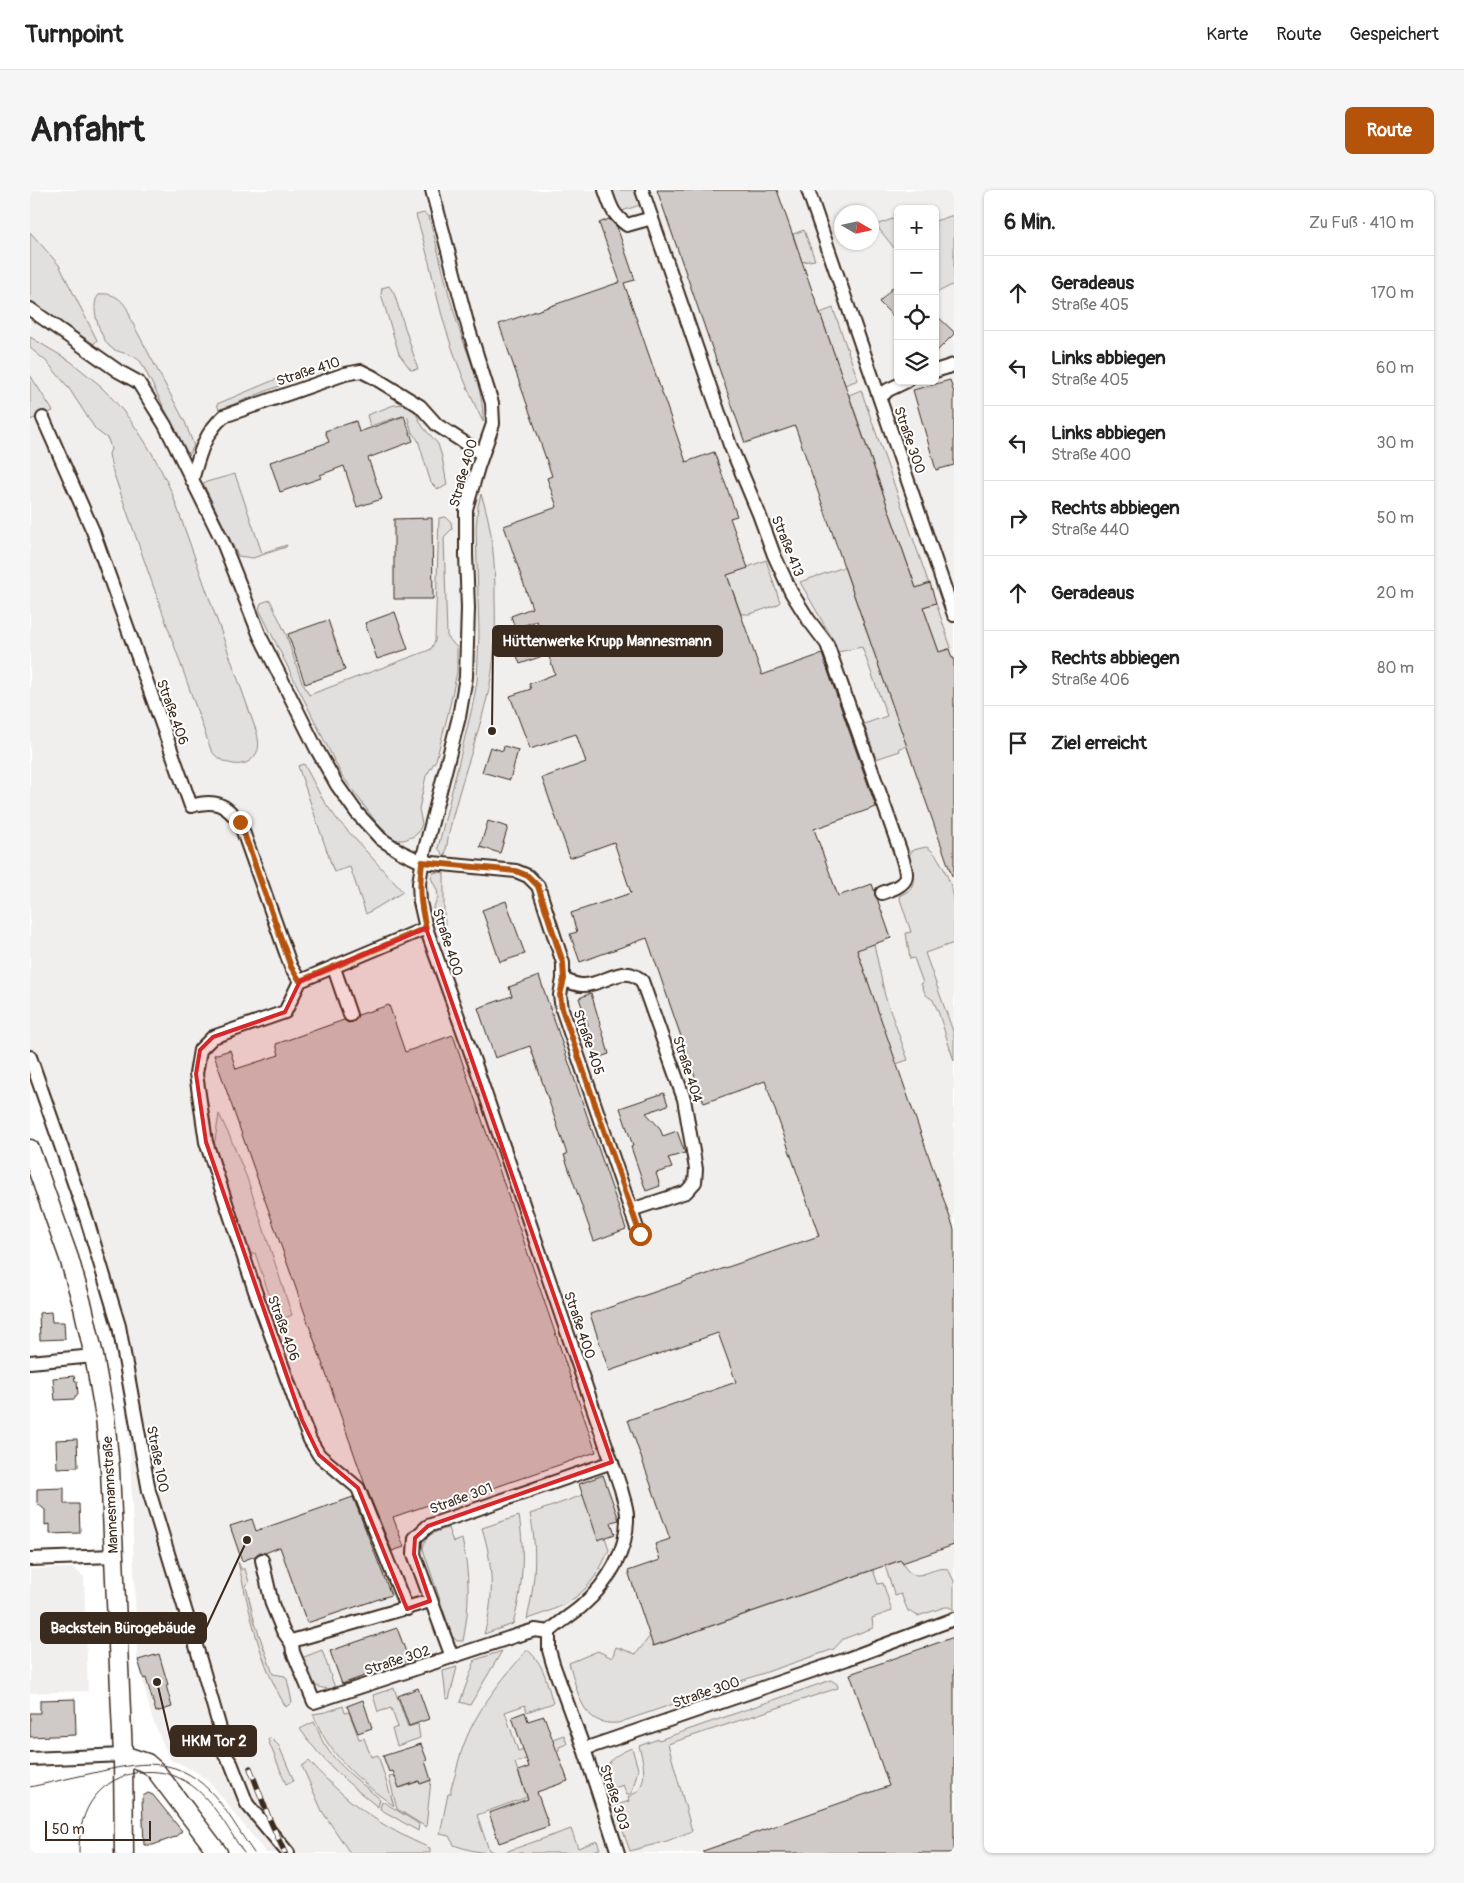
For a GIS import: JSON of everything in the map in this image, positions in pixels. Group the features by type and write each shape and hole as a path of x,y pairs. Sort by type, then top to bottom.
{"main road":[{"name":"Mannesmannstraße","path":"30,1149 69,1258 94,1356 105,1417 109,1452 123,1754 124,1853"},
{"path":"123,1754 147,1763 156,1771 218,1853"}],"street":[{"name":"Straße 400","path":"432,190 469,330 492,403 493,424 466,509 468,608 466,677 460,717 422,862 419,883 420,902 426,928 622,1489 628,1515 625,1536 610,1575 598,1591 580,1608 561,1620 548,1632"},
{"path":"605,190 610,206 617,217 627,225 652,218"},
{"name":"Straße 413","path":"642,190 730,445 791,592 827,644 900,850 907,875 905,881 897,888 882,893"},
{"name":"Straße 300","path":"808,190 954,615"},
{"path":"30,309 138,382 164,425 222,540 260,636 316,748 337,785 357,813 381,838 401,852 422,862"},
{"path":"939,370 954,365"},
{"name":"Straße 410","path":"192,480 206,436 213,425 224,416 345,374 361,371 420,406 437,424 482,454"},
{"path":"880,398 888,390 899,385"},
{"name":"Straße 406","path":"43,418 93,530 191,806 202,802 217,803 230,810 240,822 291,967 300,981 285,1012 213,1037 200,1050 196,1074 206,1142 252,1282 310,1440 319,1455 358,1488 407,1609"},
{"name":"Straße 405","path":"422,862 516,871 528,876 538,886 563,963 564,979 560,995 564,1016 640,1234"},
{"path":"300,981 426,928"},
{"path":"334,968 350,1015"},
{"name":"Straße 404","path":"564,979 583,986 626,973 636,974 642,981 684,1098 696,1169 695,1182 686,1192 631,1210"},
{"name":"Straße 100","path":"30,1056 87,1220 119,1326 149,1491 219,1725 225,1755 231,1763 247,1804 288,1853"},
{"path":"30,1362 94,1356"},
{"name":"Straße 301","path":"452,1657 430,1602 414,1554 415,1538 428,1526 612,1462"},
{"path":"30,1559 114,1556"},
{"path":"262,1560 272,1604 283,1630 292,1644 295,1640 430,1602"},
{"name":"Straße 300","path":"584,1750 847,1659 954,1619"},
{"name":"Straße 302","path":"292,1644 292,1652 314,1702 535,1630 548,1632"},
{"path":"548,1632 549,1650 553,1664 584,1750"},
{"name":"Straße 303","path":"584,1750 618,1853"},
{"path":"30,1759 123,1754"}],"highlighted area":[{"path":"426,928 612,1462 428,1526 415,1538 414,1554 430,1601 407,1609 358,1488 319,1455 302,1420 206,1142 196,1074 200,1050 213,1037 285,1012 300,981"}],"shaded area":[{"path":"30,190 954,190 954,1853 266,1853 212,1785 198,1773 170,1760 152,1718 137,1658 130,1447 125,1406 115,1345 90,1255 30,1081"},
{"path":"611,190 634,190 640,205 619,212"},
{"path":"424,213 429,217 453,309 478,384 483,409 483,422 457,362 442,316 416,215"},
{"path":"954,215 954,284 939,292 939,250 939,220"},
{"path":"894,218 894,248 879,229 879,224"},
{"path":"804,230 815,260 802,262 793,234"},
{"path":"30,232 59,265 97,340 94,344 30,301"},
{"path":"389,286 394,293 418,369 411,370 399,354 381,294 382,288"},
{"path":"100,294 116,297 127,309 185,422 194,446 188,455 141,362 133,356 112,349 102,335 95,312 95,305"},
{"path":"833,308 858,380 845,385 820,313"},
{"path":"30,337 70,361 101,386 133,424 158,464 172,493 257,733 258,750 253,758 247,762 234,764 227,762 215,755 211,750 112,469 109,454 111,449 108,439 96,430 68,387 46,361 30,348"},
{"path":"30,375 53,411 30,420"},
{"path":"279,378 279,386 219,410 217,404"},
{"path":"861,390 929,584 916,588 849,395"},
{"path":"406,404 415,412 423,427 438,444 447,485 440,489 431,483 418,440 412,433 408,418 405,415 370,426 367,415 394,405"},
{"path":"235,474 262,553 287,545 286,547 253,558 238,556 203,483"},
{"path":"481,494 491,533 494,560 495,625 493,661 490,686 458,797 445,857 438,848 477,682 479,633 476,528"},
{"path":"446,517 451,522 452,529 444,537 447,636 457,648 457,672 436,760 426,776 419,809 422,824 418,833 414,836 398,840 392,838 376,822 341,774 259,609 261,603 270,600 286,634 301,680 309,695 427,651 431,649 435,641 439,518"},
{"path":"766,560 780,602 777,605 750,614 741,614 727,575"},
{"path":"844,567 907,746 899,748 900,751 876,759 864,724 887,716 862,647 838,652 800,582"},
{"path":"936,603 951,648 939,652 923,607"},
{"path":"304,764 323,800 337,819 403,892 366,914 350,867 334,872 298,766"},
{"path":"926,847 936,855 940,862 951,887 954,900 954,943 925,953 954,1034 954,1061 938,1011 933,1000 926,995 921,984 923,983 914,958 910,959 906,933 911,932 899,896 910,890 914,881 909,855 913,850"},
{"path":"433,873 444,873 446,935 433,916 433,908 438,898 437,890 431,878"},
{"path":"846,918 866,920 874,944 885,996 908,1060 896,1064"},
{"path":"219,1114 247,1178 292,1315 278,1321 255,1253 248,1255 213,1153"},
{"path":"583,1495 605,1537 609,1550 594,1578 577,1596 556,1608 527,1619 532,1593 535,1554 530,1514"},
{"path":"519,1516 522,1570 513,1624 484,1634 490,1607 491,1581 486,1541 482,1528"},
{"path":"448,1528 453,1542 462,1539 467,1565 468,1603 463,1641 457,1641 452,1636 423,1549 428,1537 435,1532"},
{"path":"901,1560 911,1574 917,1575 934,1570 948,1569 954,1581 954,1610 945,1607 918,1616 908,1611 901,1594 895,1596 885,1566"},
{"path":"238,1562 241,1569 245,1569 249,1582 246,1586 255,1623 273,1674 285,1676 287,1679 292,1702 286,1707 269,1673 256,1637"},
{"path":"73,1568 84,1577 88,1691 30,1693 30,1569"},
{"path":"873,1570 878,1584 883,1583 892,1611 872,1618 873,1628 843,1639 834,1649 618,1723 606,1723 596,1719 583,1705 569,1663 598,1651 612,1658 616,1647 636,1654 650,1636 654,1646"},
{"path":"322,1650 335,1688 327,1689 315,1685 308,1677 299,1659"},
{"path":"527,1650 541,1667 553,1703 527,1712 525,1705 505,1712 518,1751 564,1735 567,1744 559,1747 559,1750 547,1754 545,1752 515,1763 527,1797 477,1815 489,1850 496,1853 474,1851 454,1845 449,1836 440,1834 448,1794 451,1794 467,1737 483,1707 503,1678"},
{"path":"502,1651 470,1705 460,1702 475,1660"},
{"path":"457,1667 449,1699 446,1698 443,1671"},
{"path":"831,1680 837,1684 838,1688 668,1744 692,1831 667,1841 630,1851 614,1806 629,1801 628,1797 640,1788 644,1768 639,1746"},
{"path":"394,1688 408,1727 418,1724 420,1738 397,1746 392,1729 398,1727 391,1708 378,1712 373,1695"},
{"path":"343,1706 345,1713 349,1712 359,1739 364,1738 371,1757 378,1755 394,1806 366,1785 349,1769 333,1751 321,1732 313,1714"},
{"path":"314,1722 329,1752 380,1799 378,1807 336,1771 300,1729"},
{"path":"269,1738 279,1746 294,1781 286,1784 268,1740"},
{"path":"632,1748 638,1769 632,1793 627,1795 623,1785 609,1790 606,1774 609,1763 613,1758"},
{"path":"309,1761 336,1788 365,1812 412,1840 430,1848 430,1853 350,1853 322,1811 302,1766"},
{"path":"395,1776 400,1788 420,1781 421,1784 431,1780 426,1827 397,1809 389,1777"},
{"path":"382,1801 419,1824 418,1831 380,1809"},
{"path":"571,1829 578,1848 597,1841 600,1849 585,1853 502,1853"}],"building":[{"path":"657,190 777,190 916,588 930,583 936,603 923,607 939,652 949,649 952,658 954,658 954,876 952,876 795,426 745,443"},
{"path":"609,219 617,227 635,280 624,283 686,462 714,452 737,516 730,518 748,568 727,575 762,675 822,654 876,807 814,829 838,896 872,884 891,938 857,950 954,1229 954,1545 902,1563 901,1560 653,1646 628,1571 660,1560 655,1544 670,1539 628,1420 736,1382 718,1333 609,1371 590,1314 819,1236 765,1081 704,1103 647,938 580,962 570,934 577,932 571,913 631,893 614,842 570,858 542,778 586,762 576,734 530,749 510,696 531,689 529,684 555,674 548,654 520,664 515,651 544,641 537,621 515,628 511,616 532,608 504,526 557,507 547,478 552,476 499,324 620,282 599,223"},
{"path":"894,286 894,317 879,302"},
{"path":"939,318 954,332 939,349"},
{"path":"950,380 954,393 954,465 936,470 913,390 939,385 939,383"},
{"path":"404,416 413,441 368,458 382,499 357,507 344,466 320,475 321,478 280,492 270,462 329,442 325,431 356,421 359,432"},
{"path":"432,518 433,599 394,599 394,519"},
{"path":"395,612 408,649 377,659 365,623"},
{"path":"328,620 345,670 305,684 288,634"},
{"path":"504,746 518,750 510,780 482,772 490,747 503,751"},
{"path":"488,821 508,827 500,853 480,847"},
{"path":"506,901 525,954 500,962 482,910"},
{"path":"539,976 626,1229 594,1241 564,1155 567,1154 530,1046 495,1058 478,1008 512,996 509,987"},
{"path":"591,993 609,1054 597,1058 579,998"},
{"path":"389,1005 405,1052 453,1035 596,1452 442,1506 440,1501 393,1517 404,1547 392,1551 364,1482 214,1055 230,1050 236,1069 279,1055 276,1044 344,1020 348,1023 353,1022 358,1015"},
{"path":"664,1093 668,1105 646,1113 659,1127 663,1136 677,1131 685,1153 668,1158 672,1168 656,1173 660,1186 646,1191 620,1108"},
{"path":"51,1312 52,1322 64,1322 65,1339 40,1340 39,1313"},
{"path":"74,1376 75,1381 77,1381 78,1395 75,1396 75,1399 55,1400 53,1378"},
{"path":"77,1439 78,1467 57,1468 56,1440"},
{"path":"603,1475 619,1520 611,1522 615,1534 598,1540 579,1484"},
{"path":"64,1488 64,1504 79,1504 80,1533 50,1534 50,1524 45,1525 45,1510 37,1503 37,1489"},
{"path":"353,1497 391,1595 307,1623 280,1547 265,1553 260,1552 242,1561 230,1526 252,1519 256,1531"},
{"path":"397,1628 409,1660 342,1684 330,1651"},
{"path":"954,1637 954,1853 703,1853 703,1851 889,1786 850,1674"},
{"path":"159,1654 172,1707 156,1712 146,1678 144,1679 138,1660"},
{"path":"418,1688 429,1719 409,1726 398,1696"},
{"path":"75,1699 76,1735 30,1737 30,1713 40,1713 40,1700"},
{"path":"363,1700 372,1728 358,1733 347,1706"},
{"path":"525,1712 528,1721 544,1716 568,1781 537,1792 549,1826 499,1843 489,1813 528,1799 518,1771 529,1767 512,1717"},
{"path":"421,1744 431,1780 420,1784 419,1781 399,1788 393,1771 389,1772 383,1756"},
{"path":"148,1793 153,1795 182,1831 175,1837 153,1845 144,1845 142,1799"}],"tram line":[{"path":"30,1787 125,1766 155,1764 169,1766 183,1771 196,1779 216,1797 254,1853"},
{"path":"79,1853 83,1820 91,1802 99,1792 121,1777 133,1773 146,1772 159,1772 171,1775 193,1786 217,1812 244,1853"}],"railway":[{"path":"250,1768 285,1853"}],"place":[{"name":"Hüttenwerke Krupp Mannesmann","path":"492,731"},
{"name":"Backstein Bürogebäude","path":"247,1540"},
{"name":"HKM Tor 2","path":"157,1682"}],"route":[{"path":"240,822 291,967 300,981 426,928 420,902 419,883 422,862 516,871 528,876 538,886 563,963 564,979 560,995 562,1009 640,1234"}]}
